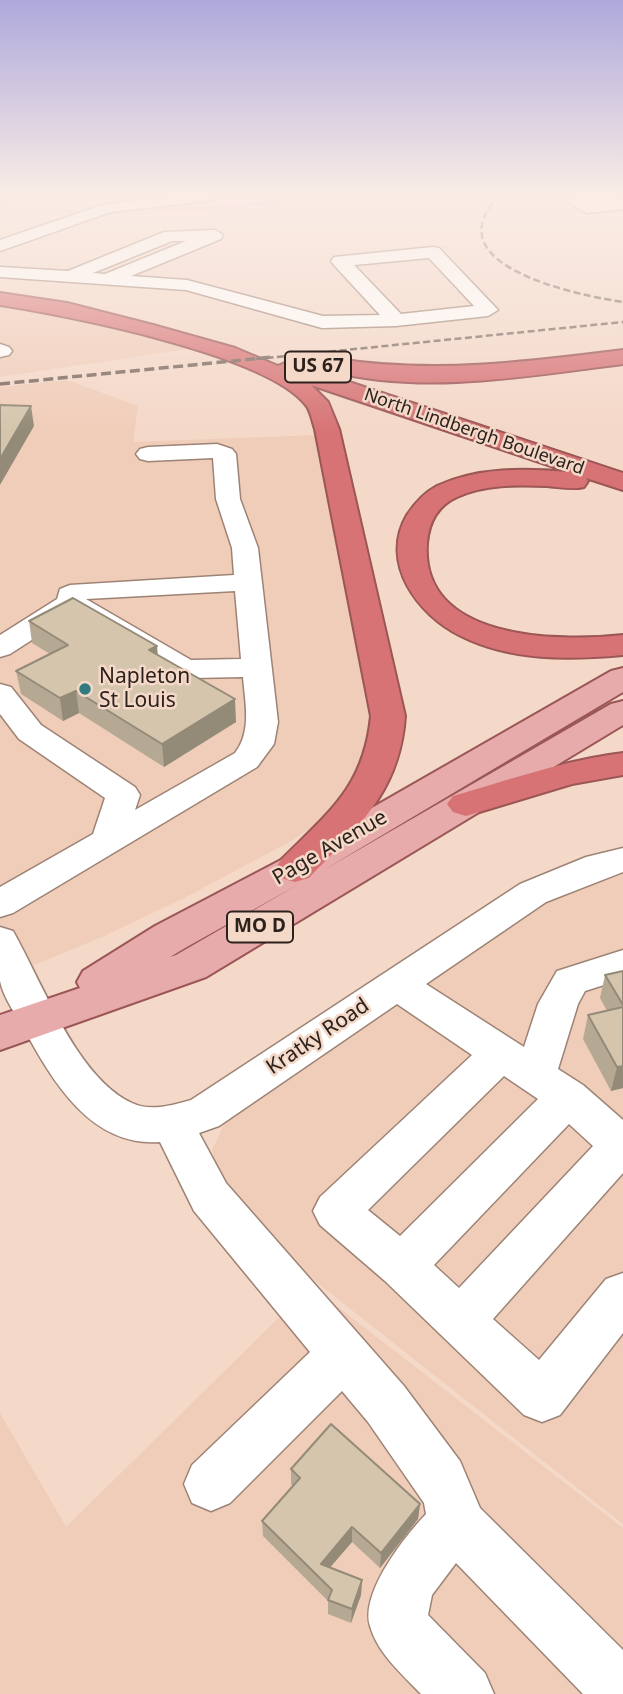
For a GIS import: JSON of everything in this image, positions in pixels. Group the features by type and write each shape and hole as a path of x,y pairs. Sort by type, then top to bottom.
{"highway":[{"name":"North Lindbergh Boulevard","path":"0,292 148,317 293,359 623,468"},
{"name":"North Lindbergh Boulevard","path":"0,299 42,304 176,332 623,482"},
{"path":"42,304 176,338 253,364 294,383 314,399 320,408 327,429 388,716 388,732 379,768 362,799 295,869"},
{"path":"293,359 382,374 437,377 489,374 623,357"},
{"path":"623,490 543,477 502,477 473,482 445,493 426,508 414,526 411,547 416,573 430,598 452,619 467,627 506,642 549,649 623,645"},
{"path":"466,804 528,788 576,771 623,764"}],"main road":[{"name":"Page Avenue","path":"19,1026 623,678"},
{"name":"Page Avenue","path":"19,1026 191,966 623,711"}],"street":[{"path":"28,274 187,285 322,322 397,320 488,310 454,274"},
{"path":"67,277 74,274"},
{"path":"105,280 120,274"},
{"path":"353,274 397,320"},
{"path":"0,904 246,760 258,744 262,722 245,548 229,499 224,454 217,451 148,454"},
{"path":"248,582 80,590 70,595 71,601 181,666 192,669 257,668"},
{"path":"0,648 71,601"},
{"path":"0,693 30,732 123,795 108,841"},
{"name":"Kratky Road","path":"0,941 19,1026 57,1053 81,1086 115,1115 139,1125 172,1123 204,1114 533,893 599,866 623,860"},
{"path":"402,1266 534,1075 558,1004 571,981 623,964"},
{"path":"397,985 534,1075 622,1146 460,1321"},
{"path":"534,1075 336,1211 402,1266 542,1397 623,1295"},
{"path":"172,1123 210,1197 386,1405 441,1480 450,1498 456,1523 623,1692"},
{"path":"211,1484 343,1355"},
{"path":"456,1523 411,1573 400,1598 398,1623 416,1647 464,1694"}],"shaded area":[{"path":"0,304 89,320 194,348 0,377"},
{"path":"67,380 138,406 133,442 317,435 373,701 375,742 346,802 293,840 184,898 102,937 0,979 0,387"},
{"path":"623,871 623,1524 291,1262 222,1186 212,1150 227,1118 531,908 597,877"},
{"path":"311,1286 623,1528 623,1694 0,1694 0,1413 66,1527"}],"building":[{"path":"0,405 31,406 0,459"},
{"name":"Napleton St Louis","path":"73,598 157,646 149,650 235,699 162,744 76,691 60,698 16,671 68,645 29,621"},
{"path":"623,971 623,1005 605,975"},
{"path":"623,1007 623,1066 617,1067 588,1015"},
{"path":"331,1424 420,1504 381,1553 352,1527 321,1564 362,1580 352,1609 328,1600 332,1590 262,1521 300,1478 291,1469"}],"railway":[{"path":"523,274 558,288 623,302"},
{"path":"256,359 623,322"},
{"path":"0,384 273,357"}],"place":[{"name":"Napleton St Louis","path":"85,689"}]}
